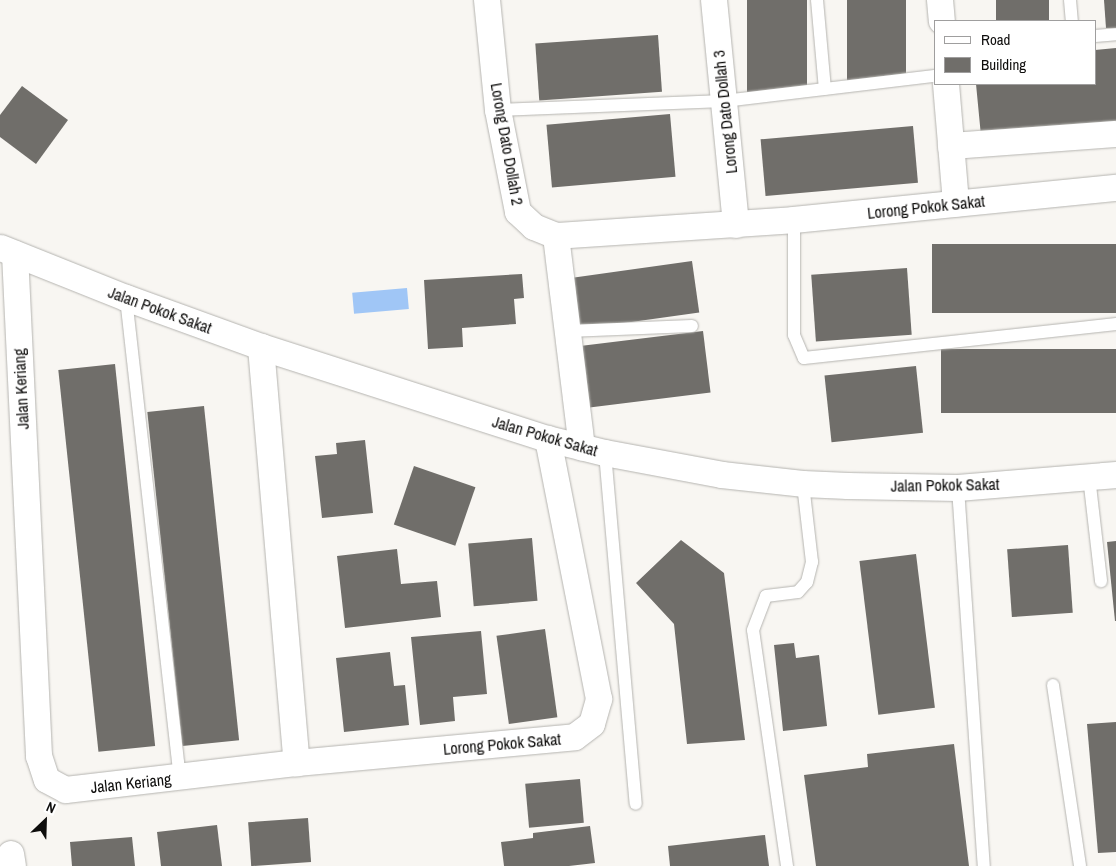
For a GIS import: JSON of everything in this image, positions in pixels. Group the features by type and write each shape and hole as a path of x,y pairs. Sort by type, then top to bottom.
{"street":[{"name":"Lorong Dato Dollah 2","path":"487,0 498,110 518,212 534,226 556,236 736,225"},
{"name":"Lorong Dato Dollah 3","path":"714,0 736,225"},
{"path":"940,0 942,20"},
{"path":"946,85 956,204"},
{"path":"951,146 1116,134"},
{"name":"Lorong Pokok Sakat","path":"736,225 1116,188"},
{"path":"556,236 568,331 593,450"},
{"name":"Jalan Pokok Sakat","path":"7,251 126,298 261,347 548,439 593,450 722,475 803,484 958,488 1116,475"},
{"name":"Jalan Keriang","path":"7,251 39,756 47,780 66,790 297,762"},
{"path":"261,347 297,762"},
{"name":"Lorong Pokok Sakat","path":"297,762 575,737 592,724 599,699 548,439"}],"lane":[{"path":"817,0 825,89"},
{"path":"1070,0 1072,20"},
{"path":"1096,36 1116,34"},
{"path":"498,110 724,101 934,76"},
{"path":"794,220 794,335 804,358 1116,324"},
{"path":"126,298 180,777"},
{"path":"568,331 692,326"},
{"path":"593,450 636,804"},
{"path":"1089,476 1101,581"},
{"path":"787,866 753,630 766,596 798,592 807,582 812,562 803,484"},
{"path":"958,488 984,866"},
{"path":"1053,685 1080,866"}],"water":[{"path":"407,288 409,309 354,314 352,293"}],"building":[{"path":"747,0 807,0 807,92 747,92"},
{"path":"847,0 906,0 906,84 847,84"},
{"path":"996,0 1049,0 1049,20 996,20"},
{"path":"1104,0 1116,0 1116,28 1106,28"},
{"path":"658,35 662,92 539,100 535,44"},
{"path":"1116,48 1116,125 981,136 976,85 1096,85 1096,50"},
{"path":"22,86 68,120 36,164 0,137 0,115"},
{"path":"670,114 675,177 552,188 546,125"},
{"path":"913,126 918,183 766,196 761,139"},
{"path":"932,244 1116,244 1116,313 932,313"},
{"path":"692,261 699,312 574,330 567,279"},
{"path":"907,268 912,335 816,342 811,275"},
{"path":"522,274 524,298 514,299 516,324 462,328 463,347 428,349 424,280"},
{"path":"703,331 711,393 582,408 574,347"},
{"path":"941,349 1116,349 1116,413 941,413"},
{"path":"115,364 155,746 98,752 58,370"},
{"path":"916,366 923,433 832,442 825,376"},
{"path":"204,406 239,740 182,746 147,412"},
{"path":"365,440 373,513 322,518 315,456 337,454 336,443"},
{"path":"414,466 475,487 455,546 394,525"},
{"path":"532,538 537,601 474,606 468,544"},
{"path":"681,540 724,573 745,740 687,744 674,624 636,583"},
{"path":"1116,541 1116,621 1115,621 1107,542"},
{"path":"1068,545 1073,613 1012,617 1007,549"},
{"path":"397,549 401,584 437,581 441,617 345,628 337,556"},
{"path":"916,554 935,708 878,715 859,561"},
{"path":"545,629 557,717 509,724 496,636"},
{"path":"481,631 487,694 453,697 455,721 420,725 411,637"},
{"path":"794,643 796,658 819,655 827,726 783,731 774,645"},
{"path":"390,652 394,686 405,685 409,725 344,732 336,658"},
{"path":"1116,722 1116,852 1098,853 1087,724"},
{"path":"954,744 969,866 816,866 804,775 868,767 867,754"},
{"path":"580,779 584,823 529,828 525,784"},
{"path":"308,818 311,862 251,866 248,822"},
{"path":"217,825 222,866 161,866 157,832"},
{"path":"590,826 595,863 569,866 504,866 501,842 533,838 533,833"},
{"path":"765,835 769,866 670,866 668,846"},
{"path":"132,837 135,866 72,866 70,842"}]}
